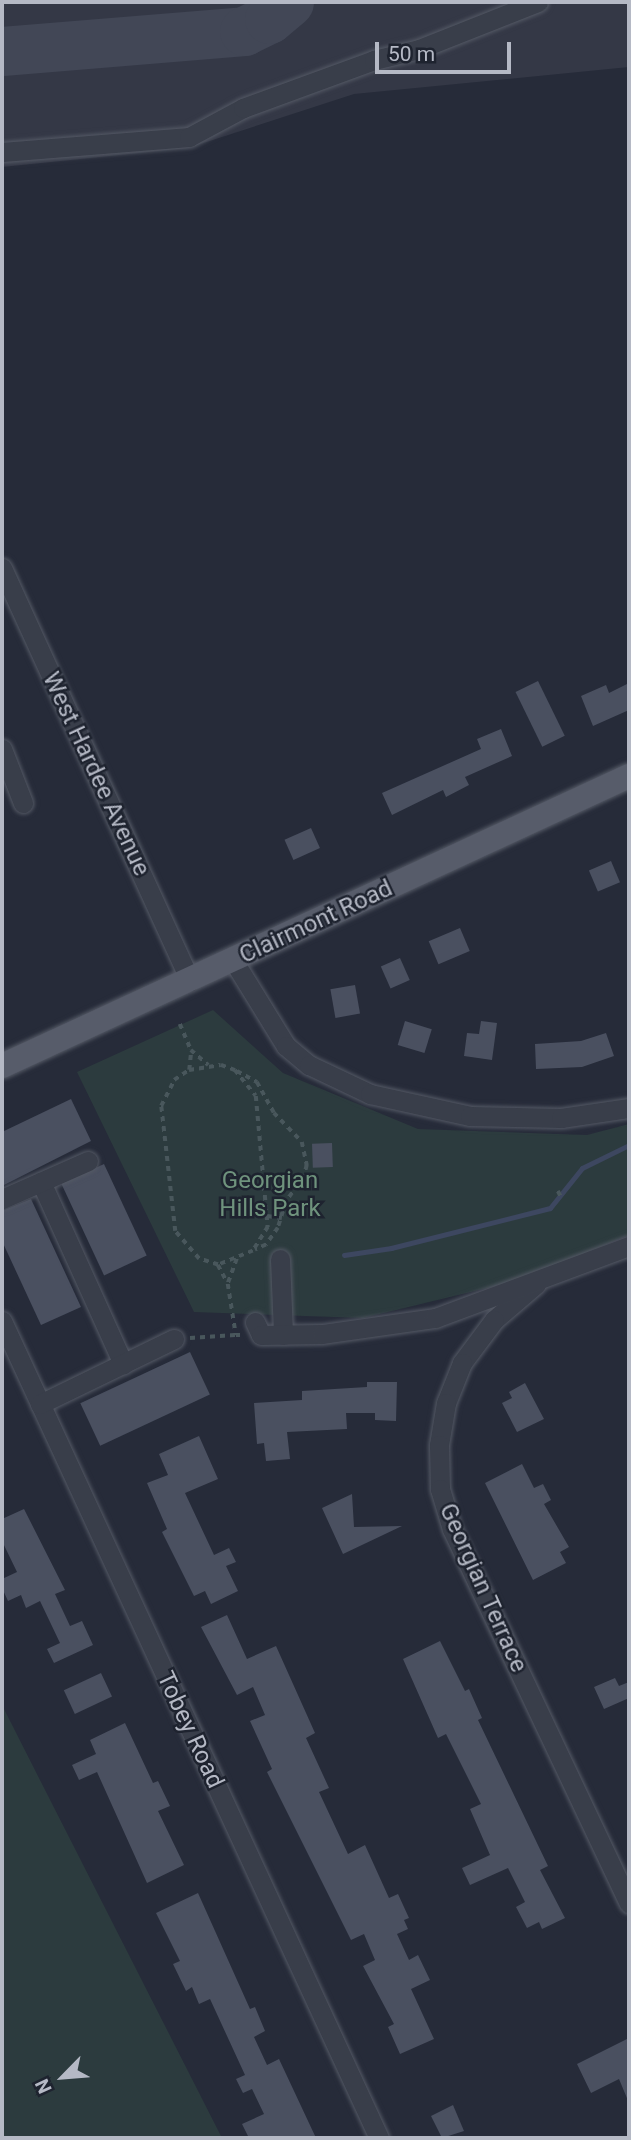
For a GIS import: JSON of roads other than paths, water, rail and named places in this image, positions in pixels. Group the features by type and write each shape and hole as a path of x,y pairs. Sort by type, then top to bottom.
{"main road":[{"name":"Clairmont Road","path":"2,1066 629,776"}],"street":[{"path":"2,152 189,137 243,108 374,60 419,49 538,2"},
{"name":"West Hardee Avenue","path":"2,568 190,981"},
{"path":"2,749 23,803"},
{"path":"233,960 286,1046 309,1065 370,1094 470,1116 561,1118 629,1108"},
{"path":"2,1199 88,1161"},
{"path":"41,1182 124,1363"},
{"path":"258,1328 282,1335 323,1334 435,1318 536,1284 629,1246"},
{"path":"280,1259 282,1335"},
{"name":"Georgian Terrace","path":"536,1284 494,1320 462,1363 441,1435 440,1489 452,1530 629,1903"},
{"name":"Tobey Road","path":"2,1321 379,2138"},
{"path":"40,1404 174,1339"}],"waterway":[{"path":"344,1255 391,1248 550,1208 582,1168 629,1145"}],"park label":[{"name":"Georgian Hills Park","path":"270,1195"}]}
